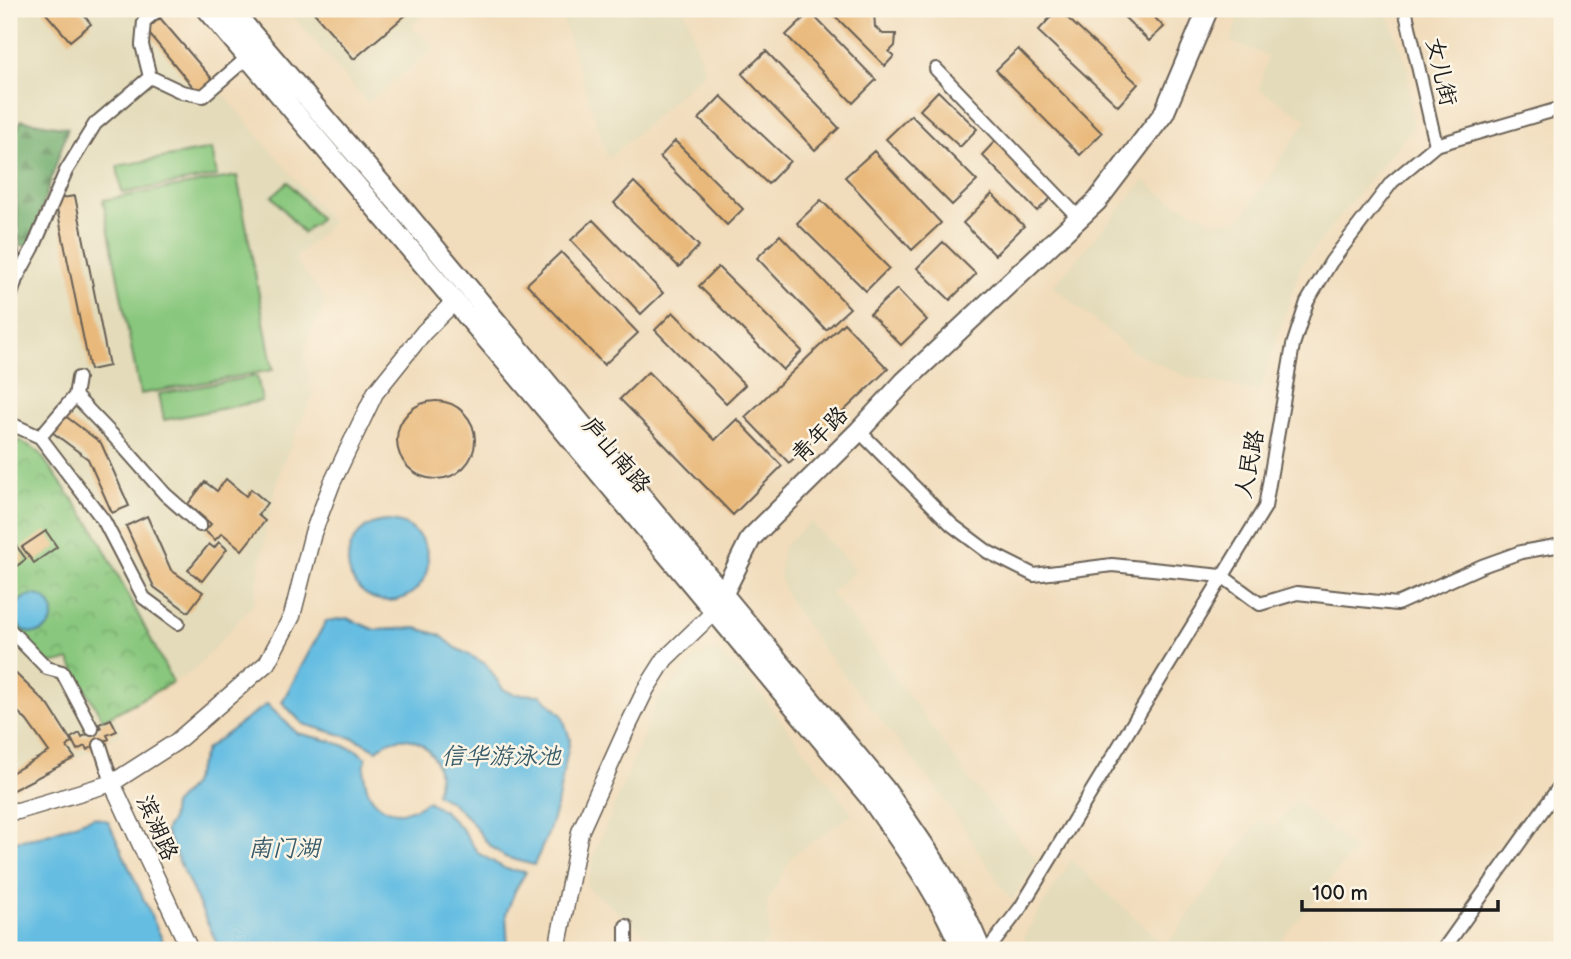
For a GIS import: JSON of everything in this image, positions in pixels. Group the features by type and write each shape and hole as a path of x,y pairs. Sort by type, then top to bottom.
{"main road":[{"name":"庐山南路","path":"207,9 871,799 915,863 953,928 961,950"},
{"name":"庐山南路","path":"231,9 411,219 884,788 931,855 967,916 981,950"},
{"name":"青年路","path":"715,611 751,538 859,431 904,382 1097,201 1164,113 1208,9"}],"street":[{"path":"150,77 142,46 144,21 159,9"},
{"name":"女儿街","path":"1405,9 1436,145"},
{"path":"150,77 182,92 203,96 248,57"},
{"path":"936,69 1079,218"},
{"path":"12,278 33,248 66,171 95,124 150,77"},
{"name":"人民路","path":"988,950 1021,907 1265,507 1293,345 1307,302 1331,262 1392,182 1436,145 1562,108"},
{"path":"9,233 12,278 9,301"},
{"path":"100,745 112,783 176,742 267,663 292,616 313,533 332,483 374,393 424,332 455,301"},
{"path":"40,437 75,396 78,378"},
{"path":"75,396 164,494 200,525"},
{"path":"9,424 40,437 104,521 144,598 178,622"},
{"path":"859,431 952,525 988,552 1034,575 1112,565 1222,576 1260,604 1297,593 1397,604 1482,566 1521,552 1562,545"},
{"name":"青年路","path":"557,950 580,832 632,718 665,659 715,611"},
{"path":"9,629 47,668 62,672 92,729"},
{"name":"滨湖路","path":"9,811 18,811 112,783 190,950"},
{"path":"1443,950 1562,783"},
{"path":"626,926 626,950"}],"shaded area":[{"path":"9,9 152,9 332,223 295,258 327,302 310,332 304,355 313,394 281,468 267,525 254,604 193,671 115,715 123,734 9,793"},
{"path":"287,9 429,9 412,26 434,49 367,103"},
{"path":"559,9 685,9 705,72 608,159"},
{"path":"1240,9 1386,9 1407,66 1414,129 1392,152 1301,265 1260,392 1185,376 1132,351 1053,286 1145,180 1163,196 1215,222 1240,220 1307,119 1259,89 1268,56 1231,42"},
{"path":"810,522 856,570 830,593 864,633 970,780 1038,861 1011,901 943,797 815,639 788,599 779,575 783,547"},
{"path":"713,649 746,675 853,814 792,856 767,903 769,940 760,950 665,950 587,887 594,855 658,699 695,658"},
{"path":"1296,800 1355,850 1273,950 1028,950 1024,936 1071,860 1166,946 1259,820 1275,827"}],"green space":[{"path":"21,120 68,128 29,246 20,245 12,142"},
{"path":"212,149 217,176 122,193 117,166"},
{"path":"237,176 273,370 140,394 103,200"},
{"path":"288,182 320,219 303,233 272,196"},
{"path":"257,376 262,401 164,420 159,394"},
{"path":"19,440 38,451 94,529 173,682 103,720 69,660 49,664 9,624 9,456"}],"water":[{"path":"388,521 403,524 416,533 425,546 428,561 425,576 416,589 403,598 388,601 373,598 360,589 351,576 348,561 351,546 360,533 373,524"},
{"path":"34,595 48,600 53,614 48,628 34,633 20,628 15,614 20,600"},
{"name":"信华游泳池","path":"347,618 375,630 416,628 440,635 456,648 486,664 503,689 513,694 541,695 562,715 570,739 557,805 534,865 505,857 488,844 470,820 450,801 436,794 439,779 437,766 423,746 413,740 401,739 389,742 377,750 356,739 303,724 282,702 326,621"},
{"name":"南门湖","path":"267,704 297,733 356,750 366,758 364,773 367,786 380,806 390,811 402,812 427,801 443,810 462,829 478,853 506,869 526,872 506,914 508,950 220,950 165,831 171,821 173,805 191,786 206,749"},
{"path":"94,817 108,821 167,950 9,950 9,842 39,837"}],"building":[{"path":"42,9 79,9 91,24 70,41"},
{"path":"311,9 413,9 354,59"},
{"path":"828,9 874,11 875,27 883,34 896,34 895,46 889,52 894,56 885,66"},
{"path":"1058,9 1138,84 1118,106 1038,31"},
{"path":"1116,9 1146,9 1164,27 1149,41"},
{"path":"810,12 876,80 853,103 786,35"},
{"path":"160,18 213,80 198,93 146,30"},
{"path":"1018,49 1102,133 1080,155 996,70"},
{"path":"766,51 839,128 815,150 742,74"},
{"path":"938,91 977,129 960,147 920,110"},
{"path":"721,96 790,161 768,184 699,119"},
{"path":"911,115 977,181 952,205 886,139"},
{"path":"996,140 1052,197 1037,211 982,155"},
{"path":"675,141 743,209 727,225 660,157"},
{"path":"874,151 941,223 912,250 845,177"},
{"path":"634,182 699,246 679,267 614,203"},
{"path":"992,194 1024,226 995,255 963,223"},
{"path":"75,196 109,366 90,370 55,199"},
{"path":"821,200 889,268 866,291 797,223"},
{"path":"593,220 663,293 641,314 571,240"},
{"path":"780,235 850,308 826,330 757,258"},
{"path":"943,242 976,274 950,300 917,268"},
{"path":"561,252 638,333 604,365 527,284"},
{"path":"718,267 802,351 783,370 699,286"},
{"path":"897,289 927,320 901,345 870,314"},
{"path":"673,312 745,385 726,403 655,330"},
{"path":"844,323 888,369 789,463 745,417"},
{"path":"648,372 715,440 737,419 782,466 733,515 620,399"},
{"path":"436,401 451,404 463,413 472,425 475,440 472,455 463,467 451,476 436,479 421,476 409,467 400,455 397,440 400,425 409,413 421,404"},
{"path":"64,415 101,443 129,506 112,513 88,459 52,432"},
{"path":"226,479 246,496 251,489 267,503 258,515 265,521 242,550 222,533 215,540 205,531 211,524 188,504 205,482 217,491"},
{"path":"147,516 171,570 203,592 188,612 154,587 126,526"},
{"path":"46,531 57,547 34,563 22,547"},
{"path":"9,536 26,559 9,572"},
{"path":"219,542 227,549 202,581 188,570 209,544 214,548"},
{"path":"9,667 49,706 72,742 67,747 75,758 9,792 9,774 49,752 27,721 9,703"},
{"path":"111,719 117,731 107,735 109,739 87,750 85,746 77,750 71,738 80,733 82,737 101,728 99,724"}]}
